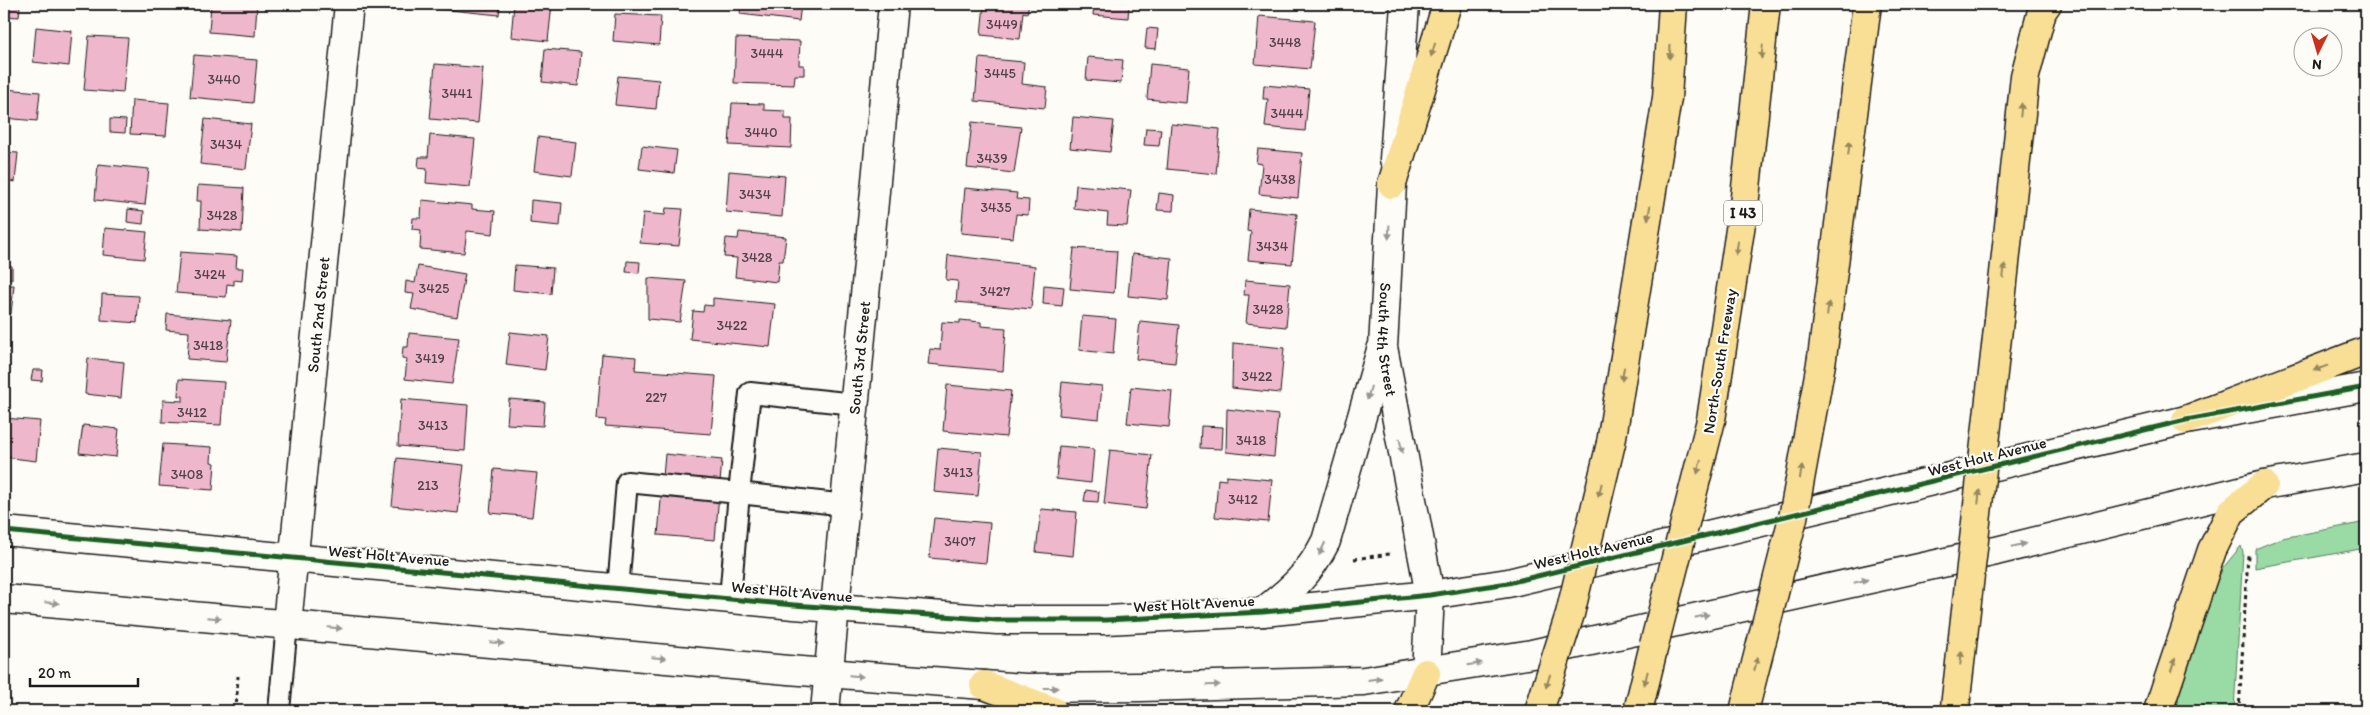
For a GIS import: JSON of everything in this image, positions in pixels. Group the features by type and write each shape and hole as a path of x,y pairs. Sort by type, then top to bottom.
{"highway":[{"path":"1392,184 1448,4"},
{"path":"1539,711 1570,614 1612,443 1667,98 1673,4"},
{"name":"North-South Freeway","path":"1638,711 1711,420 1745,197 1766,4"},
{"path":"1744,711 1793,518 1822,358 1867,4"},
{"path":"1955,709 2025,76 2042,10 2047,4"},
{"path":"2186,420 2366,351"},
{"path":"2158,711 2212,550 2231,512 2264,485"},
{"path":"1409,711 1426,672"},
{"path":"984,685 1053,711"}],"street":[{"name":"South 2nd Street","path":"287,624 349,4"},
{"name":"South 3rd Street","path":"825,711 893,4"},
{"name":"South 4th Street","path":"1405,4 1383,347 1430,595 1426,672"},
{"path":"1263,612 1297,585 1318,558 1326,541 1383,347"},
{"name":"West Holt Avenue","path":"4,531 618,589 997,620 1106,620 1263,612 1430,595 1508,584 2186,420 2366,387"},
{"path":"4,599 829,673 1026,688 1354,681 1426,672 1532,654 1996,551 2264,485 2366,467"}],"lane":[{"path":"730,598 750,393 855,404"},
{"path":"618,589 627,482 846,505"},
{"path":"279,711 287,624"}],"path":[{"path":"2239,711 2248,550"},
{"path":"1350,560 1391,554"},
{"path":"236,711 238,676"}],"green space":[{"path":"2366,522 2366,548 2255,568 2255,549 2282,538"},
{"path":"2241,546 2243,552 2234,711 2174,711 2214,586 2223,568"}],"building":[{"path":"5,4 20,4 19,17 4,16"},
{"path":"211,4 257,4 255,36 209,32"},
{"path":"441,4 500,4 499,15 440,9"},
{"path":"514,4 552,4 548,41 511,37"},
{"path":"741,4 801,4 799,21 740,14"},
{"path":"984,4 1029,4 1027,13 1023,12 1020,39 981,35"},
{"path":"1094,4 1129,4 1128,18 1093,15"},
{"path":"615,14 661,16 659,45 613,41"},
{"path":"1259,16 1315,21 1310,69 1255,64"},
{"path":"36,27 72,31 69,66 33,62"},
{"path":"1147,28 1158,29 1156,49 1145,48"},
{"path":"89,36 128,38 123,93 84,90"},
{"path":"736,38 800,41 799,65 804,65 804,75 795,75 794,85 734,83"},
{"path":"545,49 581,52 578,86 542,82"},
{"path":"194,55 257,60 253,103 190,97"},
{"path":"1088,57 1123,60 1121,83 1086,80"},
{"path":"979,58 1024,62 1022,84 1047,87 1045,108 975,101"},
{"path":"435,64 483,68 478,123 430,119"},
{"path":"1150,64 1189,68 1186,103 1147,99"},
{"path":"618,76 659,80 656,109 615,105"},
{"path":"1264,85 1309,89 1305,131 1265,127 1268,99 1263,99"},
{"path":"4,89 40,92 37,121 4,118"},
{"path":"132,100 169,103 166,136 130,134"},
{"path":"732,103 764,104 764,110 785,111 785,119 792,119 791,148 729,145"},
{"path":"1073,117 1114,121 1110,152 1070,148"},
{"path":"110,119 126,120 125,133 110,132"},
{"path":"205,119 251,124 246,169 200,164"},
{"path":"972,122 1021,127 1014,173 967,168"},
{"path":"1171,124 1220,129 1216,174 1167,169"},
{"path":"1146,128 1161,129 1159,146 1144,145"},
{"path":"430,135 475,139 470,187 426,183 427,169 418,168 419,157 428,157"},
{"path":"538,137 576,142 572,176 534,171"},
{"path":"642,146 677,150 674,173 639,169"},
{"path":"1258,149 1302,153 1298,198 1259,194 1262,164 1256,163"},
{"path":"4,152 18,153 15,182 4,180"},
{"path":"98,164 149,169 145,205 95,200"},
{"path":"729,171 785,176 782,217 726,212"},
{"path":"198,185 244,188 242,232 200,229 201,201 197,201"},
{"path":"1076,185 1131,190 1127,226 1107,225 1108,213 1074,209"},
{"path":"965,188 1017,193 1016,199 1029,200 1028,215 1016,214 1013,238 961,233"},
{"path":"1159,193 1174,195 1173,211 1157,210"},
{"path":"422,200 472,205 472,209 495,211 493,234 467,231 464,253 420,249 421,230 412,229 413,218 421,218"},
{"path":"531,200 562,203 560,226 530,223"},
{"path":"666,208 683,209 679,246 640,243 643,213 665,215"},
{"path":"128,209 144,211 143,224 127,222"},
{"path":"1249,209 1297,214 1292,264 1248,260 1251,232 1247,231"},
{"path":"105,228 147,232 144,259 103,255"},
{"path":"739,232 786,237 783,261 779,261 777,282 735,277 737,258 724,257 726,238 738,239"},
{"path":"1074,248 1117,251 1114,293 1070,289"},
{"path":"180,252 237,256 236,268 243,268 242,281 234,280 234,285 227,284 226,297 176,293"},
{"path":"1132,254 1172,258 1168,300 1128,296"},
{"path":"948,255 1035,266 1031,309 956,302 958,281 946,280"},
{"path":"627,261 640,262 639,273 626,272"},
{"path":"4,264 12,266 12,279 4,278"},
{"path":"515,265 553,268 551,294 513,290"},
{"path":"418,266 465,274 457,317 411,309 414,294 405,293 406,281 415,283"},
{"path":"648,278 686,281 680,322 648,319"},
{"path":"1245,280 1290,284 1286,327 1246,323 1249,295 1244,295"},
{"path":"4,285 14,285 11,314 4,314"},
{"path":"1044,285 1064,287 1062,306 1043,304"},
{"path":"102,294 139,296 137,323 101,320"},
{"path":"713,298 775,304 770,347 690,339 693,311 703,312 704,305 713,306"},
{"path":"167,314 231,320 226,362 187,359 189,332 166,330"},
{"path":"1082,316 1116,319 1113,354 1079,350"},
{"path":"960,320 981,322 981,326 1006,328 1003,371 928,364 930,349 940,350 942,322 960,323"},
{"path":"1140,321 1179,325 1175,363 1136,359"},
{"path":"510,332 549,336 545,370 506,365"},
{"path":"409,333 459,338 452,384 405,379 407,359 402,358 403,347 408,347"},
{"path":"1233,343 1284,348 1280,393 1232,388"},
{"path":"4,350 8,351 4,389"},
{"path":"602,354 636,357 635,370 716,376 711,434 605,426 606,420 597,419"},
{"path":"88,358 124,362 121,398 85,394"},
{"path":"33,370 43,370 42,381 31,380"},
{"path":"179,379 224,382 221,425 162,422 163,400 183,401 183,396 178,396"},
{"path":"1062,382 1102,386 1099,419 1059,415"},
{"path":"947,385 1011,391 1006,437 943,431"},
{"path":"1131,387 1172,391 1169,427 1127,423"},
{"path":"401,399 468,405 465,451 398,446"},
{"path":"509,399 545,402 543,426 507,424"},
{"path":"1227,409 1278,415 1274,457 1226,452"},
{"path":"4,418 40,421 36,461 4,457"},
{"path":"83,425 119,429 116,457 79,453"},
{"path":"1201,426 1223,427 1222,449 1200,448"},
{"path":"163,444 212,447 211,462 215,463 213,490 159,486"},
{"path":"1059,446 1094,449 1091,483 1056,479"},
{"path":"938,448 982,452 978,496 934,492"},
{"path":"1110,450 1152,455 1146,509 1104,504"},
{"path":"665,454 722,460 715,540 658,535"},
{"path":"397,458 464,465 458,513 392,506"},
{"path":"494,469 537,473 532,517 490,513"},
{"path":"1226,476 1272,480 1268,522 1215,517 1218,479 1226,480"},
{"path":"1086,490 1099,492 1098,502 1084,501"},
{"path":"1041,509 1077,512 1073,556 1036,552"},
{"path":"934,518 990,523 986,563 929,558"}],"cycle path":[{"path":"4,531 794,605 997,620 1106,620 1263,612 1430,595 1508,583 2186,420 2366,387"}]}
